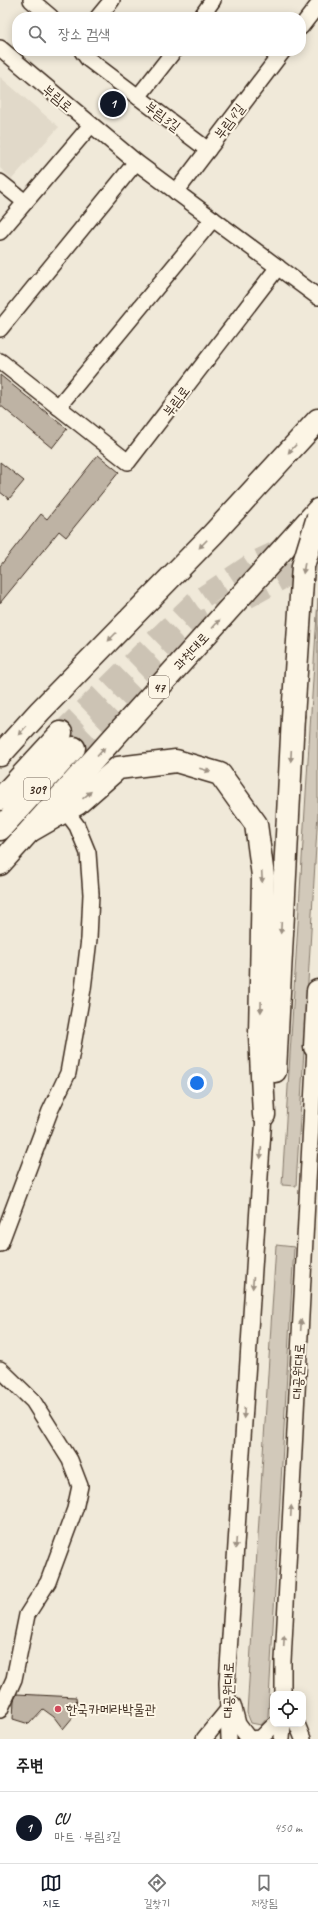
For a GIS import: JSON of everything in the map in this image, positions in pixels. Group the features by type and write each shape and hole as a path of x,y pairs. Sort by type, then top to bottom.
{"highway":[{"path":"0,755 40,711 213,534 318,420"},
{"name":"과천대로","path":"0,864 318,510"},
{"path":"264,1114 274,1086 293,717 304,566 318,517"},
{"name":"309","path":"0,798 67,740 0,829"},
{"path":"30,831 77,804 118,768 176,761 220,774 256,824 263,876 260,1035 264,1114"},
{"path":"315,1047 318,990"}],"street":[{"path":"31,0 45,12"},
{"path":"102,12 112,0"},
{"path":"205,12 213,0"},
{"path":"306,21 318,5"},
{"name":"부림로","path":"0,48 136,162 318,297"},
{"name":"부림3길","path":"86,56 208,150"},
{"path":"138,97 170,56"},
{"name":"부림4길","path":"176,192 279,56"},
{"path":"0,232 91,125"},
{"path":"0,329 136,162"},
{"path":"0,182 25,202"},
{"path":"58,407 213,219"},
{"name":"부림로","path":"0,361 128,462 278,268"},
{"path":"0,1244 50,1111 68,1073 83,989 89,939 91,894 88,853 77,826 65,810"},
{"name":"대공원대로","path":"283,1691 283,1661 315,1047"},
{"name":"대공원대로","path":"229,1739 227,1683 264,1114"},
{"path":"0,1369 33,1401 70,1460 80,1486 75,1509 48,1582 27,1616 14,1679 0,1710"},
{"path":"283,1661 288,1691"},
{"path":"227,1683 238,1724 249,1739 261,1738 272,1727"},
{"path":"204,1739 227,1711"},
{"path":"282,1739 284,1727"},
{"path":"298,1727 303,1739"}],"shaded area":[{"path":"0,77 59,127 12,179 0,168"},
{"path":"318,598 318,812 296,1186 282,1185"},
{"path":"276,1245 294,1247 268,1717 261,1725 251,1723 247,1713"}],"building":[{"path":"0,375 67,429 52,448 0,405"},
{"path":"98,455 119,472 66,537 59,531 0,603 0,566 41,514 47,519"},
{"path":"0,462 24,481 9,499 0,492"},
{"path":"17,1694 76,1697 78,1711 63,1729 54,1717 43,1709 29,1724 13,1719 14,1700"}],"tunnel":[{"path":"61,733 194,603 255,562 285,548"},
{"path":"74,748 204,621 318,559"}],"place":[{"name":"CU","path":"113,104"},
{"name":"한국카메라박물관","path":"58,1709"}]}
